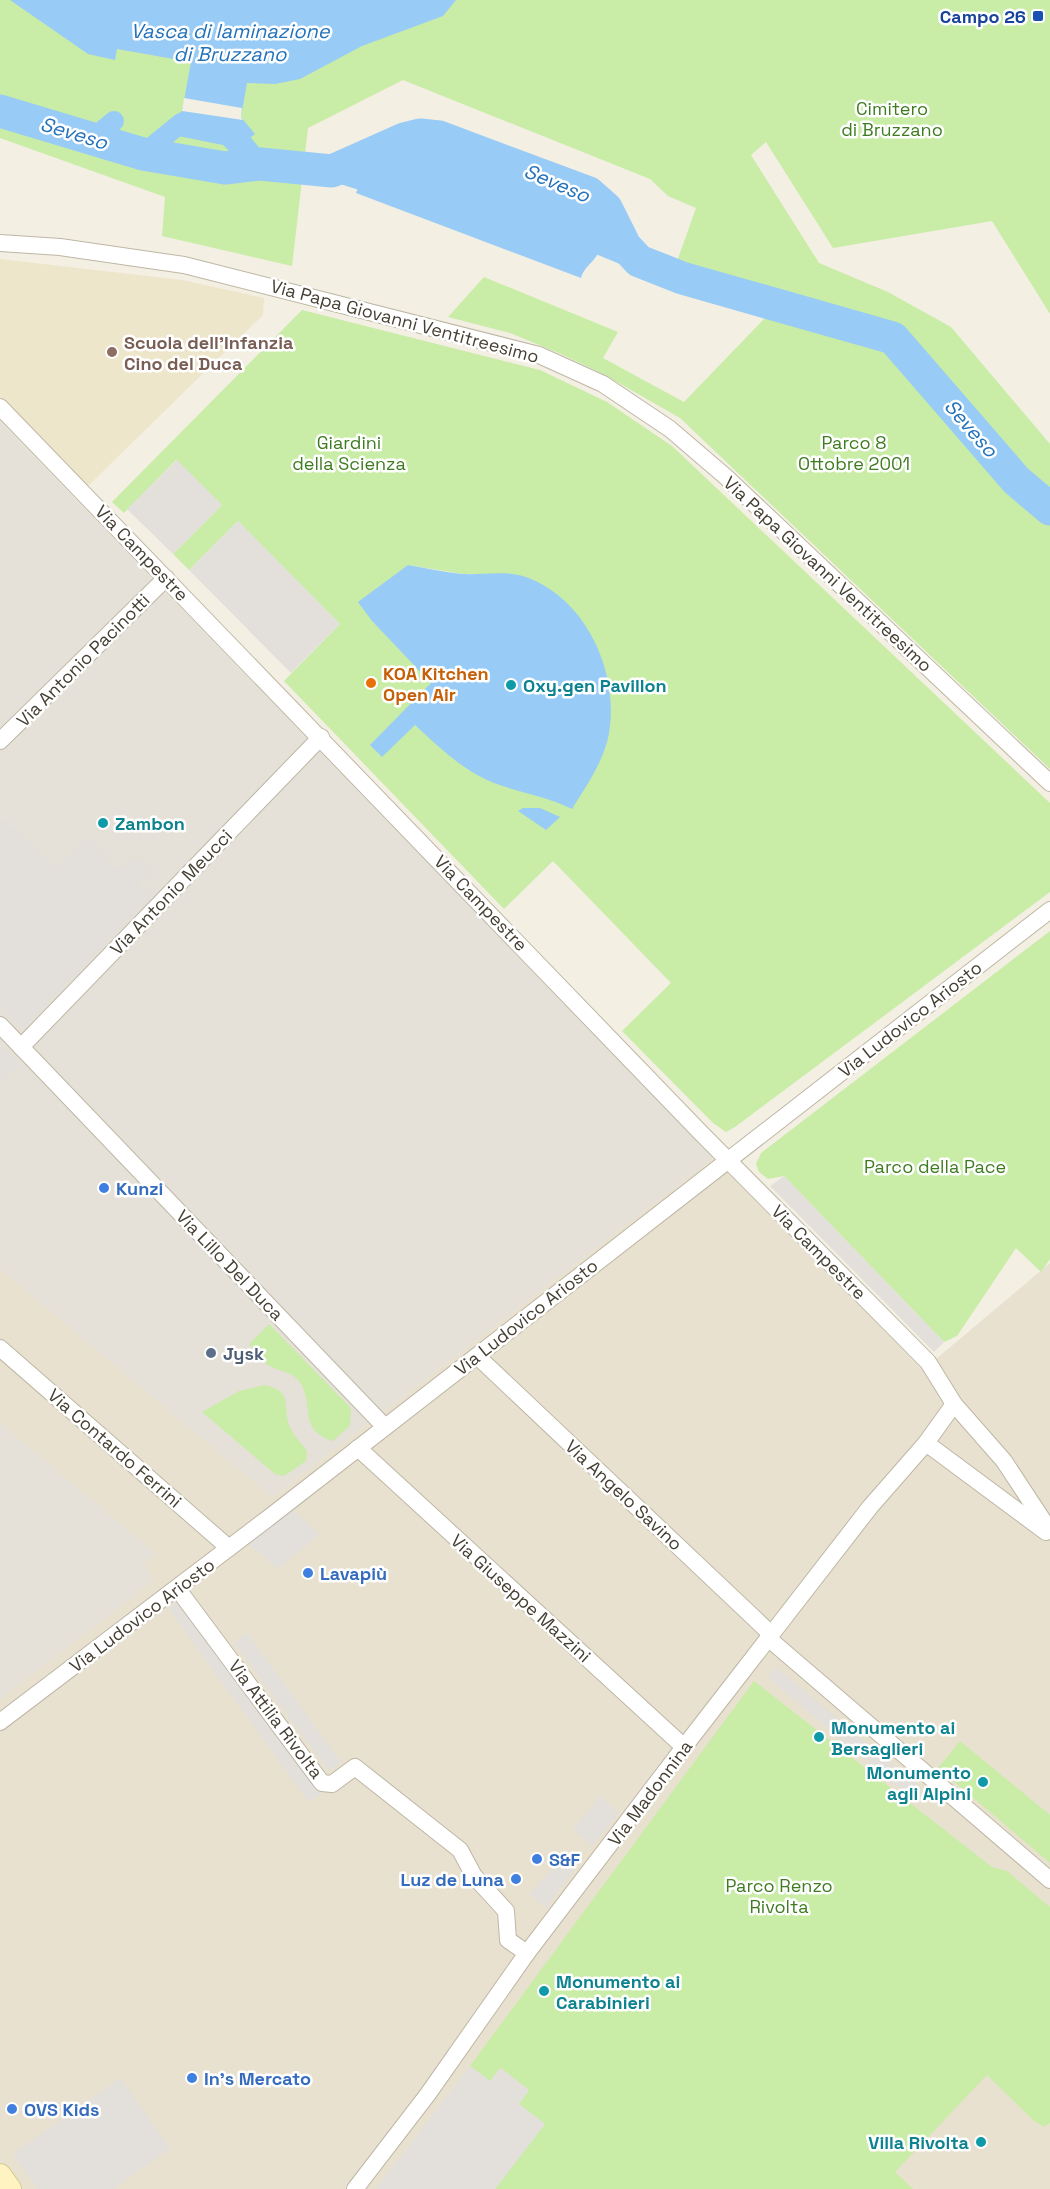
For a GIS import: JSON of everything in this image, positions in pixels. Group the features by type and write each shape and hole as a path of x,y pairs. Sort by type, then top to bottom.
{"main road":[{"path":"0,2175 10,2189"}],"street":[{"name":"Via Papa Giovanni Ventitreesimo","path":"0,243 60,248 184,265 249,280 539,355 603,384 670,429 726,477 1050,783"},
{"name":"Via Campestre","path":"0,407 729,1160 928,1362 954,1404 1004,1461 1050,1533"},
{"name":"Via Antonio Pacinotti","path":"0,741 166,578"},
{"name":"Via Antonio Meucci","path":"21,1047 321,737"},
{"name":"Via Ludovico Ariosto","path":"0,1722 229,1548 1050,910"},
{"name":"Via Lillo Del Duca","path":"0,1024 385,1427"},
{"name":"Via Contardo Ferrini","path":"0,1348 229,1548"},
{"name":"Via Angelo Savino","path":"477,1356 770,1636 1050,1881"},
{"name":"Via Madonnina","path":"355,2189 428,2094 527,1953 684,1747 870,1508 926,1443 954,1404"},
{"path":"926,1443 1050,1533"},
{"name":"Via Giuseppe Mazzini","path":"358,1448 684,1747"},
{"name":"Via Attilia Rivolta","path":"177,1588 322,1783 332,1784 355,1767 460,1850 474,1876 506,1911 508,1940 527,1953"}],"shaded area":[{"name":"Scuola dell'Infanzia Cino del Duca","path":"0,259 182,280 264,298 263,315 87,487 0,397"},
{"path":"0,421 713,1158 272,1497 0,1269"},
{"path":"177,460 222,505 173,554 127,509"},
{"path":"238,521 340,624 291,673 189,570"},
{"path":"0,820 17,829 54,869 86,839 118,871 134,856 151,872 139,884 151,897 23,1028 0,1005"},
{"path":"0,1045 19,1064 0,1085"},
{"path":"713,1158 923,1370 1050,1263 1050,2189 0,2189 0,1699 154,1580 143,1565 156,1554 0,1423 0,1269 272,1497"},
{"path":"784,1176 944,1342 934,1352 770,1186"},
{"path":"0,1423 156,1554 143,1565 154,1580 0,1699"},
{"path":"292,1509 320,1534 278,1569 248,1544"},
{"path":"179,1599 321,1794 309,1802 168,1608"},
{"path":"247,1633 341,1762 329,1771 234,1643"},
{"path":"776,1667 925,1792 916,1802 767,1677"},
{"path":"600,1796 619,1813 592,1846 573,1829"},
{"path":"562,1859 574,1870 546,1908 529,1894"},
{"path":"470,2066 490,2081 500,2068 529,2090 519,2104 545,2124 495,2189 376,2189"},
{"path":"120,2078 170,2148 113,2189 38,2189 13,2154"}],"green space":[{"path":"0,0 1050,0 1050,314 992,221 833,248 766,142 751,155 819,263 888,292 951,327 1050,444 1050,769 680,418 603,374 561,354 510,333 448,317 484,277 618,332 603,358 684,402 766,317 669,284 696,208 668,196 650,179 403,80 308,128 292,266 162,236 165,197 0,138"},
{"name":"Giardini della Scienza","path":"302,310 540,370 607,402 672,446 1050,803 1050,892 726,1132 713,1123 622,1031 671,983 553,861 504,909 284,681 340,624 238,521 189,570 173,554 222,505 176,460 124,513 112,502","holes":["408,565 463,574 497,574 552,800 467,769 415,725 432,683 372,621"]},
{"name":"Parco della Pace","path":"1050,931 1050,1259 1041,1272 1016,1248 957,1336 944,1342 784,1176 768,1179 759,1172 756,1164 761,1153"},
{"path":"269,1324 351,1408 350,1426 333,1441 315,1431 309,1417 305,1392 298,1380 265,1363 249,1344"},
{"path":"265,1385 283,1394 289,1426 307,1451 306,1461 284,1476 275,1474 202,1412 239,1391"},
{"name":"Parco Renzo Rivolta","path":"754,1681 992,1867 1007,1871 1050,1907 1050,2123 1044,2127 1034,2121 987,2075 895,2172 913,2189 495,2189 545,2124 519,2104 529,2090 501,2068 490,2082 470,2066"},
{"path":"960,1741 1050,1815 1050,1863 938,1768"}],"water":[{"name":"Vasca di laminazione di Bruzzano","path":"10,0 456,0 443,16 362,46 300,79 275,84 247,83 241,117 255,134 231,153 223,145 178,136 167,124 182,111 191,62 117,49 115,60 88,54"},
{"path":"427,147 447,151 585,205 601,223 604,236 600,250 581,278 356,193 365,171 408,150"},
{"path":"408,565 462,574 502,573 526,577 547,587 565,601 580,618 602,658 611,704 608,737 601,759 572,809 485,779 453,759 415,725 382,757 370,745 431,683 372,621 358,602"},
{"path":"523,808 540,808 560,817 546,830 518,811"}],"pier":[{"path":"184,98 242,108 243,120 182,111"}],"waterway":[{"name":"Seveso","path":"0,111 143,154 225,168 260,164 332,171 404,139 420,135 439,137 589,193 606,208 625,246 639,261 682,278 893,338 1016,480 1050,509"},
{"path":"91,140 114,121"},
{"path":"143,154 181,123 195,125"},
{"path":"224,130 232,131 260,164"},
{"path":"332,171 386,188"},
{"path":"574,238 600,245 639,261"}],"place":[{"name":"Campo 26","path":"1038,16"},
{"name":"Scuola dell'Infanzia Cino del Duca","path":"112,352"},
{"name":"KOA Kitchen Open Air","path":"371,683"},
{"name":"Oxy.gen Pavillon","path":"511,685"},
{"name":"Zambon","path":"103,823"},
{"name":"Kunzi","path":"104,1188"},
{"name":"Jysk","path":"211,1353"},
{"name":"Lavapiù","path":"308,1573"},
{"name":"Monumento ai Bersaglieri","path":"819,1737"},
{"name":"Monumento agli Alpini","path":"983,1782"},
{"name":"S&F","path":"537,1859"},
{"name":"Luz de Luna","path":"516,1879"},
{"name":"Monumento ai Carabinieri","path":"544,1991"},
{"name":"In's Mercato","path":"192,2078"},
{"name":"OVS Kids","path":"12,2109"},
{"name":"Villa Rivolta","path":"981,2142"}],"park label":[{"name":"Cimitero di Bruzzano","path":"892,118"},
{"name":"Parco 8 Ottobre 2001","path":"854,452"}]}
